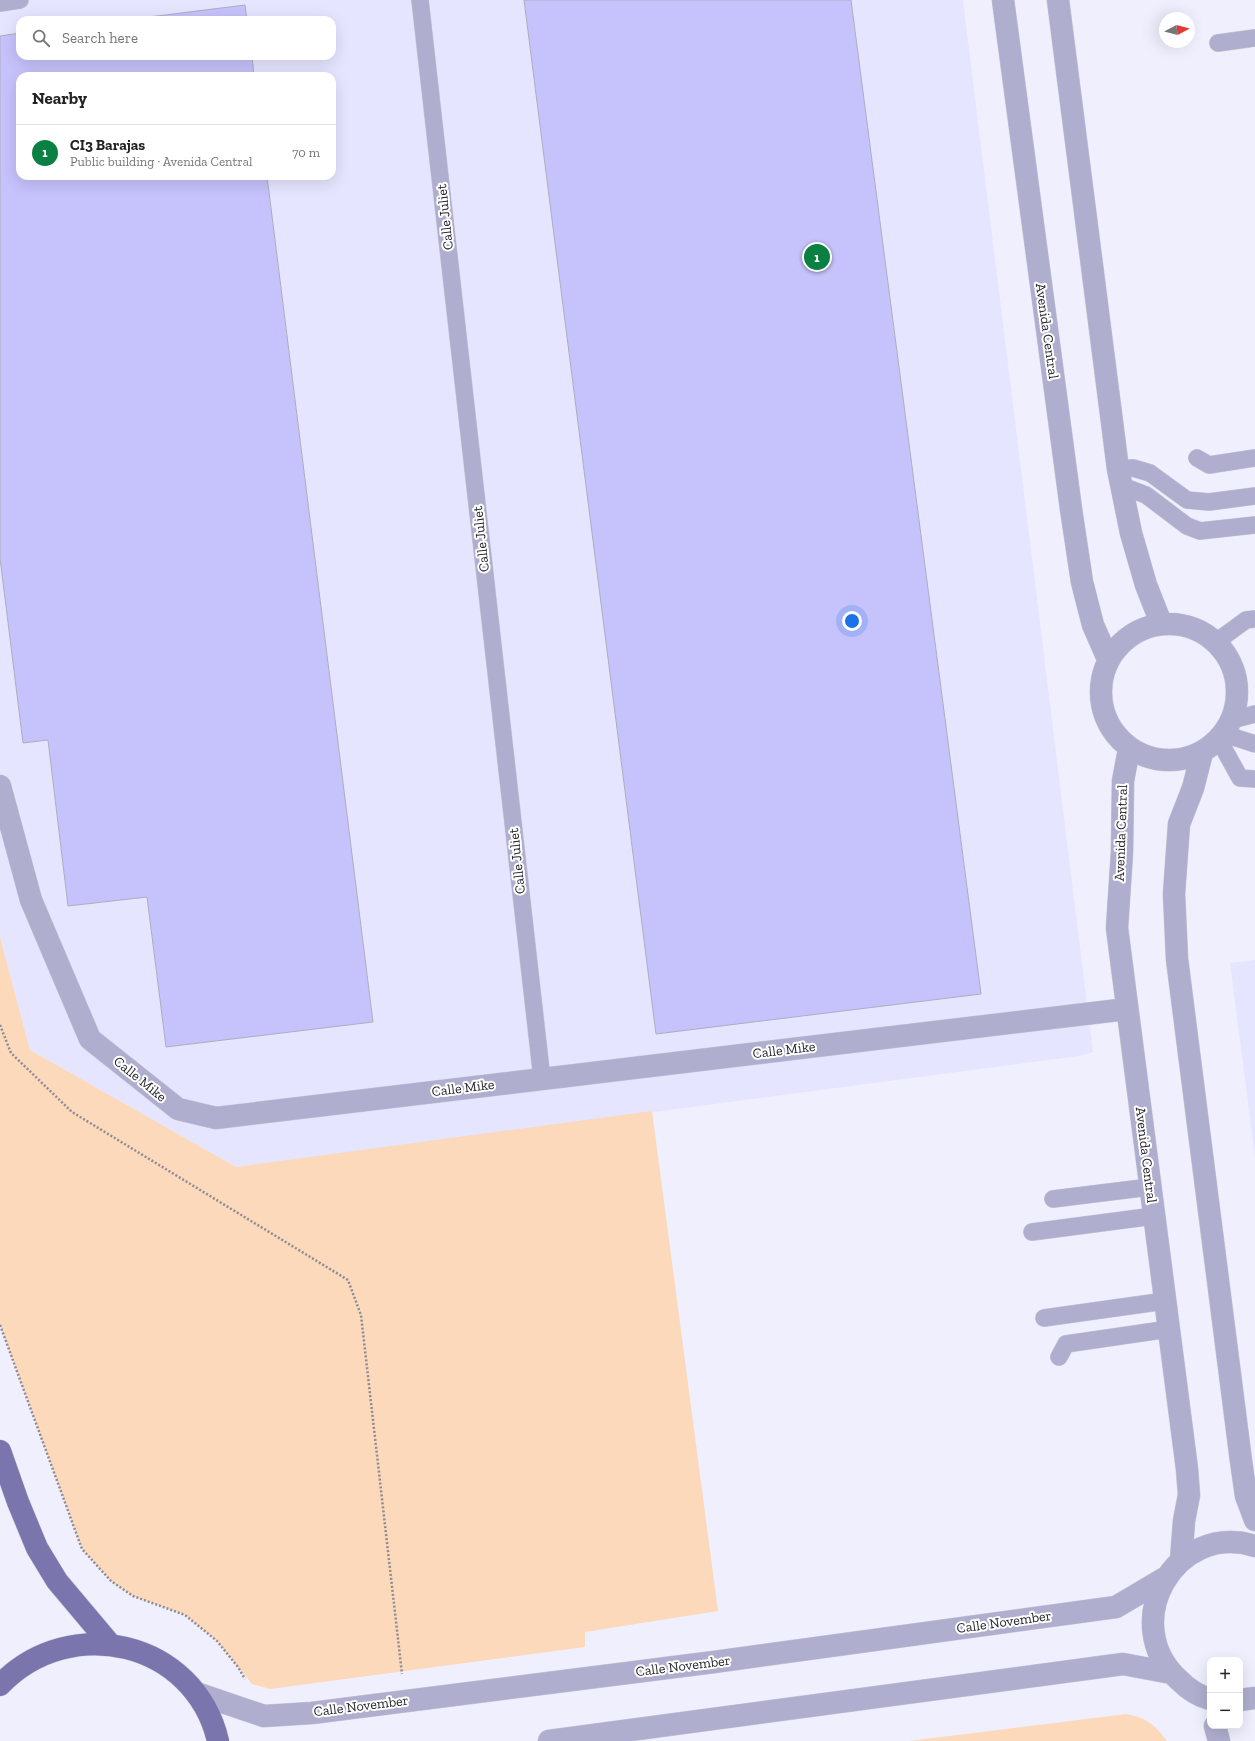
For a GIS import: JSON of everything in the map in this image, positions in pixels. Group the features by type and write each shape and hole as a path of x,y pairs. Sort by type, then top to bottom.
{"main road":[{"path":"0,1451 18,1502 38,1548 57,1581 110,1644"},
{"path":"0,1685 10,1675 32,1660 56,1649 83,1644 110,1644 143,1653 172,1669 196,1693 214,1724 218,1741"}],"street":[{"name":"Avenida Central","path":"1003,0 1082,582 1093,625 1108,659"},
{"path":"1058,0 1120,477 1132,533 1146,585 1161,623"},
{"path":"1161,623 1190,626 1216,642 1232,665 1238,692 1225,731 1202,753 1178,761 1152,760 1128,749 1107,723 1100,691 1108,659 1130,634 1161,623"},
{"name":"Avenida Central","path":"1128,749 1123,781 1122,852 1117,928 1187,1468 1189,1495 1184,1522 1181,1560"},
{"path":"1202,753 1193,788 1179,824 1174,894 1177,959 1243,1475 1246,1496 1255,1520"},
{"name":"Calle Mike","path":"0,786 30,900 90,1039 178,1109 216,1118 1127,1009"},
{"path":"1207,1700 1187,1688 1171,1673 1158,1651 1152,1627 1155,1601 1165,1578 1181,1560 1200,1548 1222,1542 1244,1542 1255,1546"},
{"name":"Calle November","path":"196,1693 264,1716 312,1713 714,1662 1116,1607 1165,1578"},
{"path":"549,1741 1123,1664 1171,1673"},
{"path":"1243,1700 1255,1698"},
{"path":"1216,1729 1219,1741"}],"lane":[{"path":"0,3 20,0"},
{"name":"Calle Juliet","path":"420,0 542,1079"},
{"path":"1218,43 1255,38"},
{"path":"1196,458 1209,465 1255,458"},
{"path":"1255,496 1208,502 1188,500 1150,473 1133,468 1120,477 1188,526 1200,531 1255,525"},
{"path":"1216,642 1246,620 1255,618"},
{"path":"1225,731 1255,714"},
{"path":"1225,731 1255,744"},
{"path":"1225,731 1240,778 1255,779"},
{"path":"1053,1199 1150,1187"},
{"path":"1032,1232 1154,1216"},
{"path":"1044,1318 1165,1301"},
{"path":"1059,1357 1066,1344 1169,1329"}],"path":[{"path":"0,1025 11,1053 72,1112 348,1280 361,1315 402,1676"},
{"path":"0,1325 82,1549 112,1581 133,1596 185,1615 212,1637 238,1667 245,1680"}],"shaded area":[{"path":"0,0 963,0 1093,1052 1079,1056 236,1167 30,1050 0,937"},
{"path":"0,937 30,1050 236,1167 652,1111 718,1611 585,1632 585,1647 270,1689 252,1684 217,1641 185,1615 133,1596 111,1581 82,1549 0,1325"},
{"path":"1255,960 1255,1157 1230,963"},
{"path":"1126,1714 1150,1723 1167,1741 909,1741"}],"building":[{"path":"524,0 851,0 981,994 656,1034"},
{"path":"245,5 246,16 157,16"},
{"path":"16,34 16,60 252,60 254,72 16,72 16,180 268,180 373,1022 166,1047 147,897 68,906 48,740 23,743 0,558 0,36"}],"place":[{"name":"CI3 Barajas","path":"817,257"}]}
